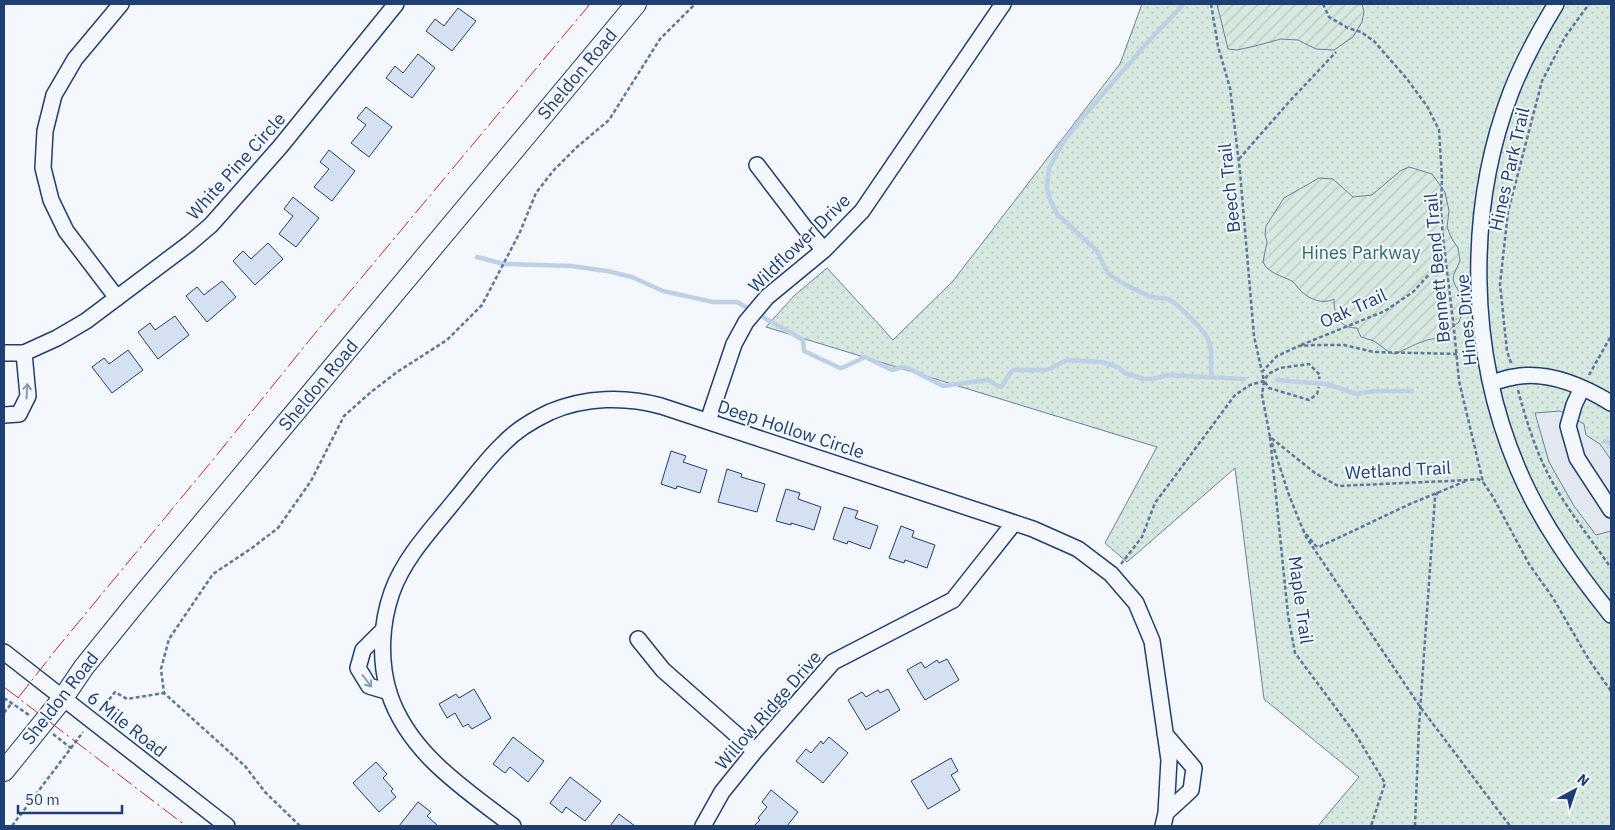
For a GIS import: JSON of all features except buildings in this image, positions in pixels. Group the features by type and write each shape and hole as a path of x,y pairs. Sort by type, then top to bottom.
{"main road":[{"name":"Sheldon Road","path":"4,771 63,698 84,667 142,596 636,4"}],"street":[{"path":"117,298 66,231 51,200 43,168 45,131 54,96 75,59 121,4"},
{"name":"White Pine Circle","path":"4,353 24,353 58,338 86,321 190,243 228,207 280,147 396,4"},
{"name":"Wildflower Drive","path":"708,421 734,344 746,322 766,297 824,250 862,210 1003,4"},
{"name":"Hines Drive","path":"1556,4 1532,44 1511,93 1497,135 1486,185 1480,231 1479,287 1482,333 1491,383 1502,424 1518,468 1534,503 1553,537 1581,578 1611,615"},
{"path":"757,165 824,250"},
{"path":"4,415 18,414 28,396 24,353"},
{"path":"1491,383 1514,376 1529,375 1554,378 1582,388 1611,403"},
{"path":"1582,388 1574,405 1568,426 1577,458 1611,510"},
{"name":"Deep Hollow Circle","path":"513,826 428,758 406,729 389,692 384,661 383,630 394,587 416,548 490,457 504,443 532,421 551,412 570,405 619,399 649,403 708,421 1014,522 1078,549 1111,574 1136,603 1152,641 1169,760 1165,820"},
{"name":"Willow Ridge Drive","path":"703,826 722,792 755,751 833,662 953,600 1014,522"},
{"name":"Deep Hollow Circle","path":"383,630 364,650 358,668 369,686 389,692"},
{"path":"638,639 664,670 755,751"},
{"name":"6 Mile Road","path":"4,652 227,826"},
{"name":"Deep Hollow Circle","path":"1165,734 1194,768 1191,790 1165,820"}],"path":[{"path":"300,826 265,792 245,766 164,693 161,668 169,638 213,574 278,528 311,481 344,416 397,372 447,340 482,304 520,232 536,193 553,171 577,147 609,120 660,39 695,4"},
{"name":"Beech Trail","path":"1211,4 1218,46 1230,88 1239,159 1254,336 1262,372"},
{"name":"Bennett Bend Trail","path":"1323,4 1329,17 1348,28 1361,32 1374,41 1407,79 1427,106 1439,130 1443,238 1459,381 1483,482 1529,564 1553,598 1588,660 1611,691"},
{"name":"Hines Park Trail","path":"1589,4 1565,36 1542,81 1508,212 1500,284 1507,351 1529,427 1540,457 1575,518 1611,568"},
{"path":"1239,159 1336,52"},
{"name":"Oak Trail","path":"1299,346 1385,311 1413,292 1437,266 1443,238"},
{"path":"1582,388 1611,336"},
{"path":"1457,354 1374,352 1344,346 1299,346 1277,356 1262,372 1264,381 1262,395 1270,437 1289,495 1306,537 1421,708 1510,826"},
{"path":"1111,574 1142,537 1155,503 1236,396 1250,385 1264,381 1268,374 1280,368 1309,364 1320,375 1319,379"},
{"path":"1264,381 1269,388 1309,400 1317,394 1318,387"},
{"name":"Wetland Trail","path":"1270,437 1315,473 1338,486 1469,480 1483,482"},
{"name":"Maple Trail","path":"1270,437 1288,615 1295,653 1356,735 1385,783 1371,826"},
{"path":"1303,529 1316,546 1319,547 1438,492 1469,480"},
{"path":"1415,826 1435,497 1438,492"},
{"path":"12,826 115,692 128,699 164,693"},
{"path":"4,713 11,704"}],"green space":[{"name":"Hines Parkway","path":"1142,4 1611,4 1611,826 1318,826 1359,777 1264,699 1235,468 1127,562 1105,543 1157,447 766,327 794,296 827,268 893,340 953,281 1120,64"},
{"path":"1217,4 1362,4 1364,12 1362,22 1353,37 1334,50 1316,49 1298,40 1281,39 1237,50 1228,49"},
{"path":"1409,167 1432,174 1445,192 1449,211 1447,227 1458,248 1460,261 1453,280 1466,301 1459,322 1450,329 1446,339 1426,340 1395,354 1374,341 1361,337 1357,328 1346,326 1342,323 1335,310 1334,299 1320,301 1312,298 1292,281 1268,269 1263,262 1267,242 1265,234 1266,226 1284,198 1319,178 1333,179 1353,197 1372,195 1400,171"}],"shaded area":[{"path":"1560,411 1584,424 1586,435 1600,444 1611,460 1611,531 1596,535 1574,506 1549,462 1535,413"}],"waterway":[{"path":"1182,6 1146,44 1064,141 1049,168 1047,188 1057,214 1096,250 1111,276 1155,298 1164,298 1172,301 1201,330 1210,344 1212,376"},
{"path":"477,257 504,264 571,266 607,271 632,277 663,291 713,302 737,302 803,340 804,351 840,368 865,357 892,370 902,367 908,368 943,386 987,380 1001,387 1013,370 1047,370 1067,360 1102,362 1117,367 1127,374 1144,379 1168,375 1244,379"},
{"path":"1277,380 1327,384 1357,394 1373,391 1412,391"},
{"path":"1605,441 1611,444"}],"power":[{"path":"18,698 312,337 590,4"},
{"path":"4,687 186,826"}]}
